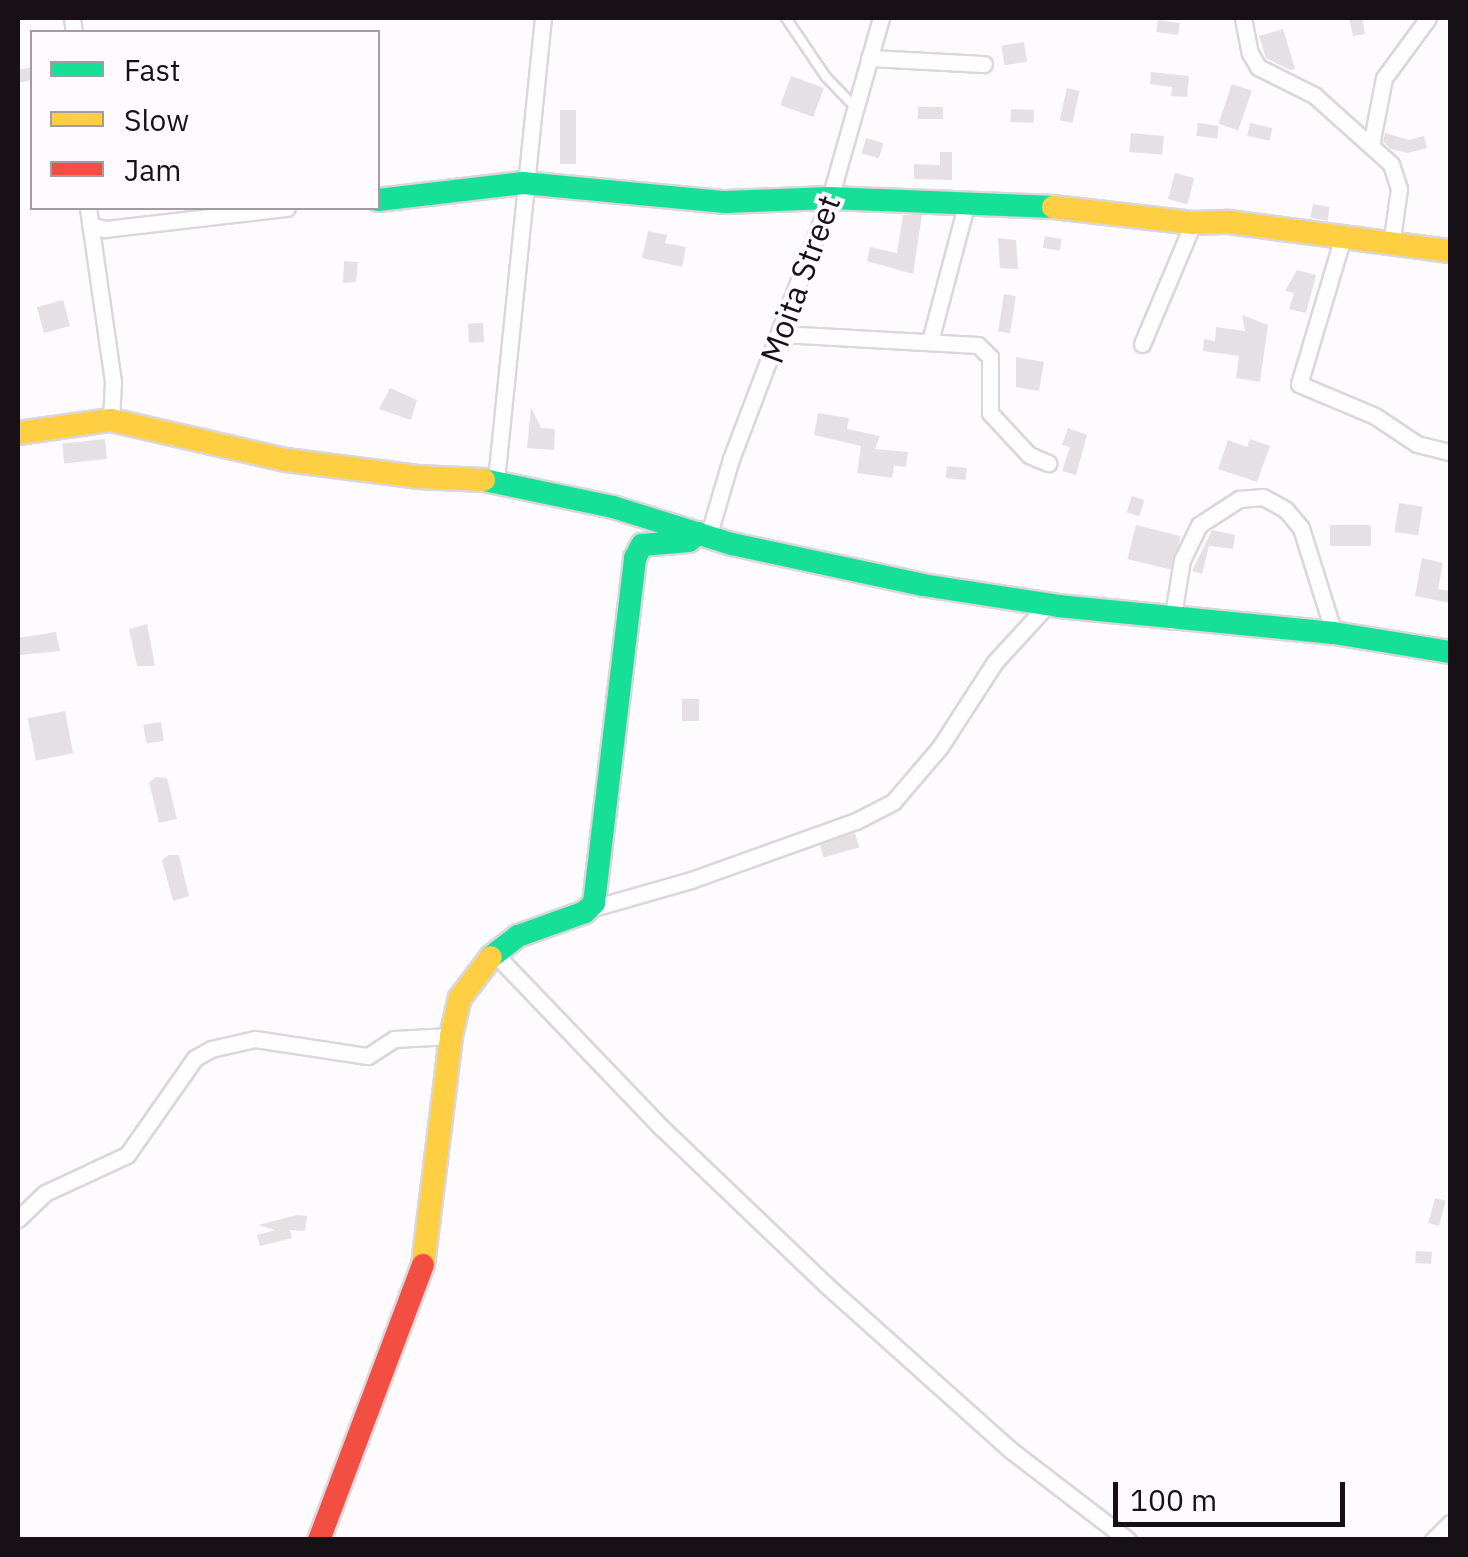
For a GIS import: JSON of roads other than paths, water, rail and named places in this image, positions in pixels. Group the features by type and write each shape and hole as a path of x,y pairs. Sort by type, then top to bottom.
{"street":[{"path":"496,480 512,344 523,184 543,18"},
{"name":"Moita Street","path":"703,535 782,334 830,198 881,18"},
{"path":"1243,18 1250,53 1258,68 1314,95 1391,164 1398,182 1391,245"},
{"path":"1371,145 1384,78 1428,18"},
{"path":"869,58 984,64"},
{"path":"380,200 523,184 724,202 830,198 1007,202 1194,223 1230,222 1342,240 1450,251"},
{"path":"930,342 967,202"},
{"path":"88,210 114,382 112,420"},
{"path":"90,225 105,230 270,210"},
{"path":"1142,344 1194,223"},
{"path":"1342,240 1299,384 1376,416 1417,444 1450,452"},
{"path":"782,334 968,342 988,353 990,413 1029,455 1048,462"},
{"path":"18,433 112,420 286,460 418,477 496,480 703,535 923,585 1172,620 1334,634 1450,652"},
{"path":"1172,620 1182,560 1193,533 1216,512 1239,499 1264,498 1286,510 1301,528 1334,634"},
{"path":"590,908 634,558 642,544 689,541 703,535"},
{"path":"320,1540 426,1257 451,1036 469,978 518,936 590,908 691,880 856,820 892,802 940,747 995,662 1048,604"},
{"path":"495,954 662,1128 825,1284 1012,1451 1128,1540"},
{"path":"18,1220 45,1194 127,1155 196,1058 211,1049 255,1039 368,1056 394,1039 451,1036"},
{"path":"1432,1540 1450,1523"}],"lane":[{"path":"786,18 826,78 855,106"}]}
